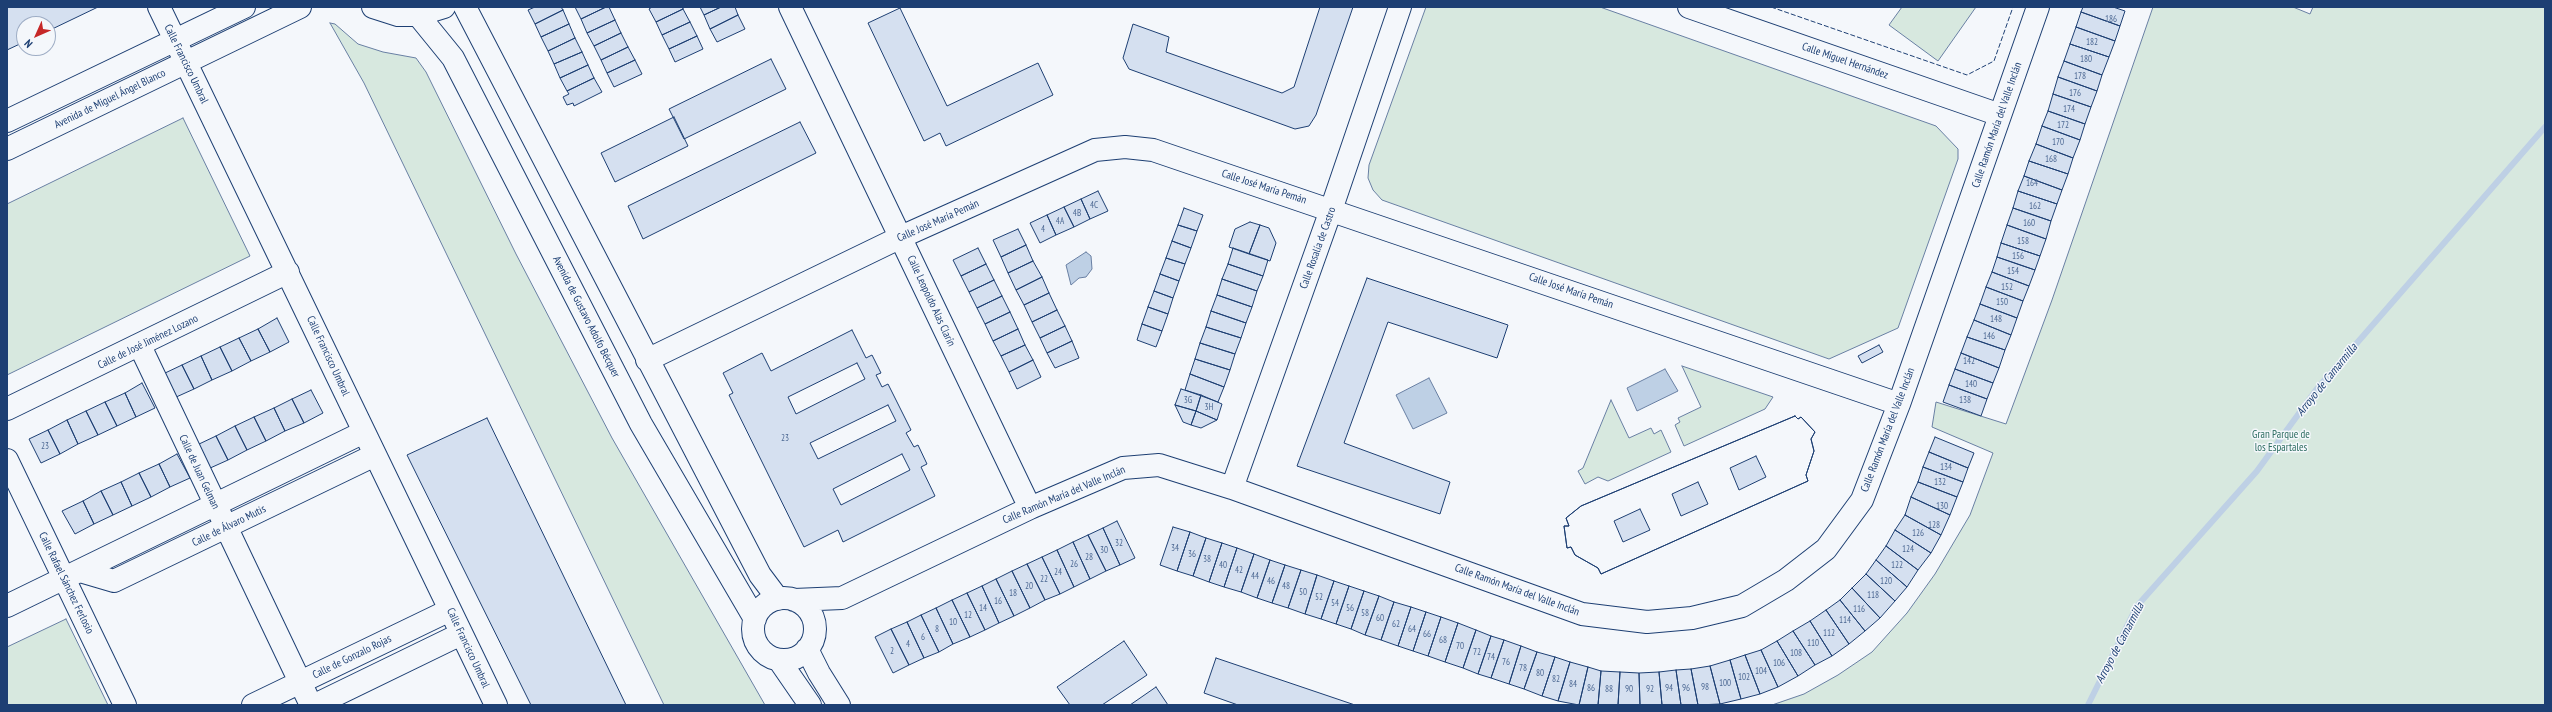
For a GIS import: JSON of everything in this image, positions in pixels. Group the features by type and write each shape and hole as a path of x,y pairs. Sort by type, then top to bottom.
{"street":[{"name":"Calle Francisco Umbral","path":"159,7 184,63 288,272 496,705"},
{"path":"7,121 244,7"},
{"name":"Avenida de Miguel Ángel Blanco","path":"7,149 300,7"},
{"path":"373,7 398,15 418,15 444,7"},
{"path":"465,7 760,575 786,599 810,613 811,641 819,673 839,705"},
{"name":"Calle Leopoldo Alas Clarín","path":"790,7 902,237 1030,508"},
{"name":"Calle Rosalía de Castro","path":"1232,488 1331,210 1400,7"},
{"name":"Calle Miguel Hernández","path":"1689,7 2000,115"},
{"name":"Calle Ramón María del Valle Inclán","path":"786,599 842,598 1030,508 1123,468 1159,465 1232,488 1582,614 1647,622 1692,618 1742,606 1786,580 1826,549 1862,500 1899,404 2038,7"},
{"name":"Avenida de Gustavo Adolfo Bécquer","path":"418,15 453,58 641,424 754,619"},
{"name":"Calle José María Pemán","path":"647,360 902,237 1095,150 1125,147 1153,150 1899,404"},
{"name":"Calle de José Jiménez Lozano","path":"7,409 140,346 288,272"},
{"name":"Calle de Juan Gelman","path":"140,346 311,705"},
{"path":"7,606 364,432"},
{"name":"Calle de Álvaro Mutis","path":"72,574 114,581 226,528 375,454"},
{"name":"Calle Rafael Sánchez Ferlosio","path":"7,460 72,574 125,705"},
{"name":"Calle Ramón María del Valle Inclán","path":"811,641 842,598"},
{"path":"786,599 764,605 754,619 753,628 757,645 763,652 779,660 810,705"},
{"name":"Calle de Gonzalo Rojas","path":"254,705 450,610"},
{"path":"315,705 462,634"},
{"path":"779,660 795,658 811,641"}],"green space":[{"path":"1426,7 1600,7 1936,126 1958,149 1958,159 1898,328 1829,359 1382,200 1373,190 1368,178 1369,165"},
{"path":"1902,7 1976,7 1938,61 1889,25"},
{"name":"Gran Parque de los Espartales","path":"2153,7 2293,7 2310,14 2313,7 2545,7 2545,705 1772,705 1804,694 1838,675 1872,652 1907,613 1935,574 1970,515 1993,453 1932,427 1936,402 2006,424 2052,300"},
{"path":"330,23 335,24 358,44 383,52 416,58 426,72 516,254 612,438 765,705 664,705 364,83"},
{"path":"183,118 250,256 7,375 7,204"},
{"path":"1682,366 1773,397 1765,409 1684,446 1675,425 1680,422 1678,418 1701,407"},
{"path":"1611,400 1629,438 1651,428 1654,434 1661,430 1671,452 1608,481 1598,477 1585,484 1578,471 1583,468"},
{"path":"66,619 108,705 7,705 7,647"}],"water":[{"path":"1086,252 1091,256 1092,269 1086,277 1079,278 1071,285 1066,265"},
{"path":"1665,369 1678,391 1637,411 1627,388"},
{"path":"1429,378 1447,413 1413,429 1396,395"}],"building":[{"path":"7,7 98,7 56,27 56,16 16,16 16,46 7,50"},
{"path":"535,7 561,7 563,10 535,24 528,10"},
{"path":"575,7 606,7 581,19"},
{"path":"609,7 615,20 587,33 581,19"},
{"path":"652,7 683,7 683,9 656,22 649,9"},
{"path":"700,7 721,7 704,15"},
{"path":"721,7 735,7 738,15 710,29 704,15"},
{"path":"1320,7 1353,7 1316,115 1309,126 1295,129 1129,69 1123,58 1133,24 1169,37 1166,52 1282,93 1294,87"},
{"path":"2083,7 2113,7 2125,11 2120,26 2081,12"},
{"path":"900,8 947,106 1038,63 1053,95 946,146 940,133 924,141 868,23"},
{"path":"683,9 690,22 662,35 656,22"},
{"path":"563,10 569,24 541,37 535,24"},
{"path":"2081,12 2120,26 2115,41 2076,27"},
{"path":"738,15 745,29 717,42 710,29"},
{"path":"615,20 621,33 594,46 587,33"},
{"path":"690,22 697,36 669,49 662,35"},
{"path":"569,24 575,38 548,51 541,37"},
{"path":"2076,27 2115,41 2109,57 2070,44"},
{"path":"621,33 628,47 601,60 594,46"},
{"path":"697,36 703,49 675,62 669,49"},
{"path":"575,38 582,52 554,64 548,51"},
{"path":"2070,44 2109,57 2102,75 2064,61"},
{"path":"628,47 635,60 607,73 601,60"},
{"path":"582,52 588,65 560,78 554,64"},
{"path":"771,59 786,89 684,139 669,109"},
{"path":"635,60 642,74 614,87 607,73"},
{"path":"2064,61 2102,75 2097,91 2058,77"},
{"path":"588,65 594,78 567,91 560,78"},
{"path":"2058,77 2097,91 2091,107 2053,94"},
{"path":"594,78 602,92 574,106 573,103 567,105 563,97 569,94 567,91"},
{"path":"2053,94 2091,107 2085,124 2048,111"},
{"path":"2048,111 2085,124 2080,140 2042,126"},
{"path":"674,117 688,146 615,182 601,153"},
{"path":"800,122 816,153 643,239 628,206"},
{"path":"2042,126 2080,140 2073,158 2036,144"},
{"path":"2036,144 2073,158 2068,174 2029,161"},
{"path":"2029,161 2068,174 2062,190 2024,176"},
{"path":"2024,176 2062,190 2057,204 2018,191"},
{"path":"1098,191 1108,211 1090,219 1081,199"},
{"path":"2018,191 2057,204 2051,221 2013,208"},
{"path":"1081,199 1090,219 1074,227 1064,207"},
{"path":"1064,207 1074,227 1056,235 1047,215"},
{"path":"1184,208 1203,215 1197,231 1178,225"},
{"path":"2013,208 2051,221 2046,239 2007,225"},
{"path":"1047,215 1056,235 1040,243 1030,223"},
{"path":"1250,222 1260,225 1249,254 1229,247 1235,229"},
{"path":"1178,225 1197,231 1191,248 1172,241"},
{"path":"1260,225 1269,228 1276,243 1270,261 1249,254"},
{"path":"2007,225 2046,239 2040,256 2001,243"},
{"path":"1018,229 1026,245 1001,257 993,240"},
{"path":"1172,241 1191,248 1185,264 1166,258"},
{"path":"2001,243 2040,256 2035,270 1997,257"},
{"path":"1026,245 1033,261 1008,273 1001,257"},
{"path":"978,248 986,264 961,276 953,260"},
{"path":"1233,248 1268,260 1263,276 1228,264"},
{"path":"1997,257 2035,270 2029,286 1992,272"},
{"path":"1166,258 1185,264 1179,281 1160,274"},
{"path":"1033,261 1042,277 1016,290 1008,273"},
{"path":"986,264 994,280 969,292 961,276"},
{"path":"1228,264 1263,276 1257,291 1222,279"},
{"path":"1992,272 2029,286 2023,301 1986,287"},
{"path":"1160,274 1179,281 1173,298 1154,291"},
{"path":"1042,277 1049,293 1024,305 1016,290"},
{"path":"1367,278 1508,325 1497,358 1388,322 1344,443 1450,482 1440,514 1297,466"},
{"path":"1222,279 1257,291 1252,307 1217,295"},
{"path":"994,280 1002,296 977,308 969,292"},
{"path":"1986,287 2023,301 2017,318 1980,304"},
{"path":"1154,291 1173,298 1168,314 1148,307"},
{"path":"1049,293 1057,310 1032,322 1024,305"},
{"path":"1217,295 1252,307 1246,323 1211,311"},
{"path":"1002,296 1010,312 985,324 977,308"},
{"path":"1980,304 2017,318 2011,335 1974,320"},
{"path":"1148,307 1168,314 1162,331 1142,324"},
{"path":"1057,310 1065,326 1040,338 1032,322"},
{"path":"1211,311 1246,323 1241,338 1206,327"},
{"path":"1010,312 1018,329 993,341 985,324"},
{"path":"277,318 289,342 270,352 258,329"},
{"path":"1974,320 2011,335 2005,350 1967,337"},
{"path":"1142,324 1162,331 1156,347 1137,340"},
{"path":"1065,326 1072,341 1047,353 1040,338"},
{"path":"1206,327 1241,338 1235,354 1200,343"},
{"path":"258,329 270,352 251,361 239,338"},
{"path":"1018,329 1025,345 1001,356 993,341"},
{"path":"852,330 866,358 872,355 881,373 876,375 882,387 888,384 911,430 906,433 914,447 918,445 927,464 921,467 935,496 843,542 838,530 804,547 729,395 733,393 723,373 762,353 771,371","holes":["857,363 865,379 796,414 788,397","888,405 896,421 818,459 810,443","902,454 910,470 841,505 833,489"]},
{"path":"1967,337 2005,350 1999,368 1961,353"},
{"path":"239,338 251,361 232,371 220,347"},
{"path":"1072,341 1079,358 1055,368 1047,353"},
{"path":"1200,343 1235,354 1230,370 1195,359"},
{"path":"1025,345 1033,360 1009,372 1001,356"},
{"path":"1879,345 1883,352 1862,363 1858,356"},
{"path":"220,347 232,371 212,380 201,356"},
{"path":"1961,353 1999,368 1993,383 1955,369"},
{"path":"201,356 212,380 194,389 182,365"},
{"path":"1195,359 1230,370 1224,387 1190,374"},
{"path":"1033,360 1041,377 1017,389 1009,372"},
{"path":"182,365 194,389 174,398 163,374"},
{"path":"1955,369 1993,383 1987,399 1949,385"},
{"path":"1190,374 1224,387 1218,402 1185,390"},
{"path":"142,383 155,408 136,417 125,393"},
{"path":"1949,385 1987,399 1981,416 1943,402"},
{"path":"1181,389 1201,395 1196,411 1175,405"},
{"path":"311,390 323,413 304,423 292,399"},
{"path":"125,393 136,417 117,426 105,402"},
{"path":"1201,395 1222,404 1217,420 1196,411"},
{"path":"292,399 304,423 285,431 274,408"},
{"path":"105,402 117,426 98,435 86,411"},
{"path":"1175,405 1196,411 1191,425 1183,422"},
{"path":"274,408 285,431 266,441 254,417"},
{"path":"86,411 98,435 78,444 67,420"},
{"path":"1196,411 1217,420 1201,428 1191,425"},
{"path":"1795,416 1798,419 1801,417 1815,432 1811,439 1814,451 1806,475 1808,481 1601,574 1598,568 1575,555 1571,547 1567,548 1564,526 1569,526 1566,518 1581,506","holes":["1756,456 1766,477 1739,490 1730,468","1698,482 1708,504 1681,516 1672,494","1640,509 1650,530 1623,542 1614,521"]},
{"path":"1795,416 1798,419 1801,417 1815,432 1811,439 1814,451 1806,475 1808,481 1601,574 1598,568 1575,555 1571,547 1567,548 1564,526 1569,526 1566,518 1581,506"},
{"path":"254,417 266,441 247,450 235,426"},
{"path":"487,418 626,705 531,705 407,455"},
{"path":"67,420 78,444 60,454 48,430"},
{"path":"235,426 247,450 228,460 216,436"},
{"path":"48,430 60,454 41,463 29,439"},
{"path":"216,436 228,460 208,469 197,445"},
{"path":"1935,437 1974,453 1968,468 1929,452"},
{"path":"1929,452 1968,468 1963,482 1923,467"},
{"path":"177,454 190,478 170,487 159,464"},
{"path":"159,464 170,487 151,497 139,473"},
{"path":"1923,467 1963,482 1957,497 1918,482"},
{"path":"139,473 151,497 132,506 121,482"},
{"path":"121,482 132,506 113,515 101,491"},
{"path":"1918,482 1957,497 1950,515 1911,497"},
{"path":"101,491 113,515 94,524 83,501"},
{"path":"1911,497 1950,515 1941,535 1905,515"},
{"path":"83,501 94,524 75,534 62,511"},
{"path":"1905,515 1941,535 1931,553 1895,530"},
{"path":"1117,521 1135,558 1120,565 1103,528"},
{"path":"1173,527 1190,532 1177,571 1160,565"},
{"path":"1103,528 1120,565 1106,571 1088,535"},
{"path":"1895,530 1931,553 1918,570 1886,546"},
{"path":"1190,532 1206,538 1193,576 1177,571"},
{"path":"1088,535 1106,571 1090,579 1073,542"},
{"path":"1206,538 1222,543 1209,582 1193,576"},
{"path":"1073,542 1090,579 1074,587 1057,550"},
{"path":"1222,543 1237,548 1224,587 1209,582"},
{"path":"1886,546 1918,570 1907,587 1876,560"},
{"path":"1237,548 1254,554 1241,592 1224,587"},
{"path":"1057,550 1074,587 1060,594 1042,557"},
{"path":"1254,554 1270,560 1257,598 1241,592"},
{"path":"1042,557 1060,594 1045,600 1027,564"},
{"path":"1270,560 1285,565 1272,603 1257,598"},
{"path":"1876,560 1907,587 1895,601 1866,574"},
{"path":"1027,564 1045,600 1030,608 1012,571"},
{"path":"1285,565 1301,570 1288,608 1272,603"},
{"path":"1301,570 1317,575 1305,614 1288,608"},
{"path":"1012,571 1030,608 1014,616 996,579"},
{"path":"1866,574 1895,601 1880,618 1852,588"},
{"path":"1317,575 1334,581 1321,619 1305,614"},
{"path":"996,579 1014,616 999,623 982,586"},
{"path":"1334,581 1349,586 1336,624 1321,619"},
{"path":"982,586 999,623 985,630 967,593"},
{"path":"1349,586 1364,591 1351,629 1336,624"},
{"path":"1852,588 1880,618 1865,631 1840,600"},
{"path":"1364,591 1379,596 1365,635 1351,629"},
{"path":"967,593 985,630 970,637 952,600"},
{"path":"1379,596 1394,602 1381,640 1365,635"},
{"path":"952,600 970,637 953,644 936,608"},
{"path":"1840,600 1865,631 1849,644 1826,610"},
{"path":"1394,602 1411,607 1398,646 1381,640"},
{"path":"1411,607 1426,612 1413,651 1398,646"},
{"path":"936,608 953,644 939,652 921,615"},
{"path":"1826,610 1849,644 1832,656 1810,621"},
{"path":"1426,612 1441,617 1428,656 1413,651"},
{"path":"921,615 939,652 924,658 907,622"},
{"path":"1441,617 1458,623 1445,662 1428,656"},
{"path":"1810,621 1832,656 1815,665 1793,631"},
{"path":"907,622 924,658 909,665 891,629"},
{"path":"1458,623 1476,630 1463,668 1445,662"},
{"path":"891,629 909,665 893,673 875,637"},
{"path":"1476,630 1491,636 1478,674 1463,668"},
{"path":"1793,631 1815,665 1798,676 1777,641"},
{"path":"1491,636 1504,640 1491,678 1478,674"},
{"path":"1504,640 1521,646 1509,684 1491,678"},
{"path":"1124,641 1147,675 1102,705 1070,705 1057,687"},
{"path":"1777,641 1798,676 1778,687 1761,650"},
{"path":"1521,646 1537,652 1524,689 1509,684"},
{"path":"1761,650 1778,687 1760,694 1745,655"},
{"path":"1537,652 1555,657 1542,696 1524,689"},
{"path":"1745,655 1760,694 1741,699 1730,660"},
{"path":"1555,657 1570,662 1558,701 1542,696"},
{"path":"1216,658 1355,705 1238,705 1204,693"},
{"path":"1730,660 1741,699 1720,704 1710,666"},
{"path":"1570,662 1588,667 1579,705 1558,701"},
{"path":"1710,666 1720,704 1698,705 1691,669"},
{"path":"1588,667 1601,671 1598,705 1579,705"},
{"path":"1691,669 1698,705 1681,705 1676,670"},
{"path":"1676,670 1681,705 1662,705 1659,672"},
{"path":"1601,671 1620,672 1618,705 1598,705"},
{"path":"1620,672 1639,673 1640,705 1618,705"},
{"path":"1659,672 1662,705 1640,705 1639,673"},
{"path":"1156,687 1168,705 1130,705"}],"waterway":[{"name":"Arroyo de Camarmilla","path":"2088,705 2137,606 2257,471 2316,390 2545,127"}],"fence":[{"path":"1771,7 1967,75 1994,61 2013,7"}]}
